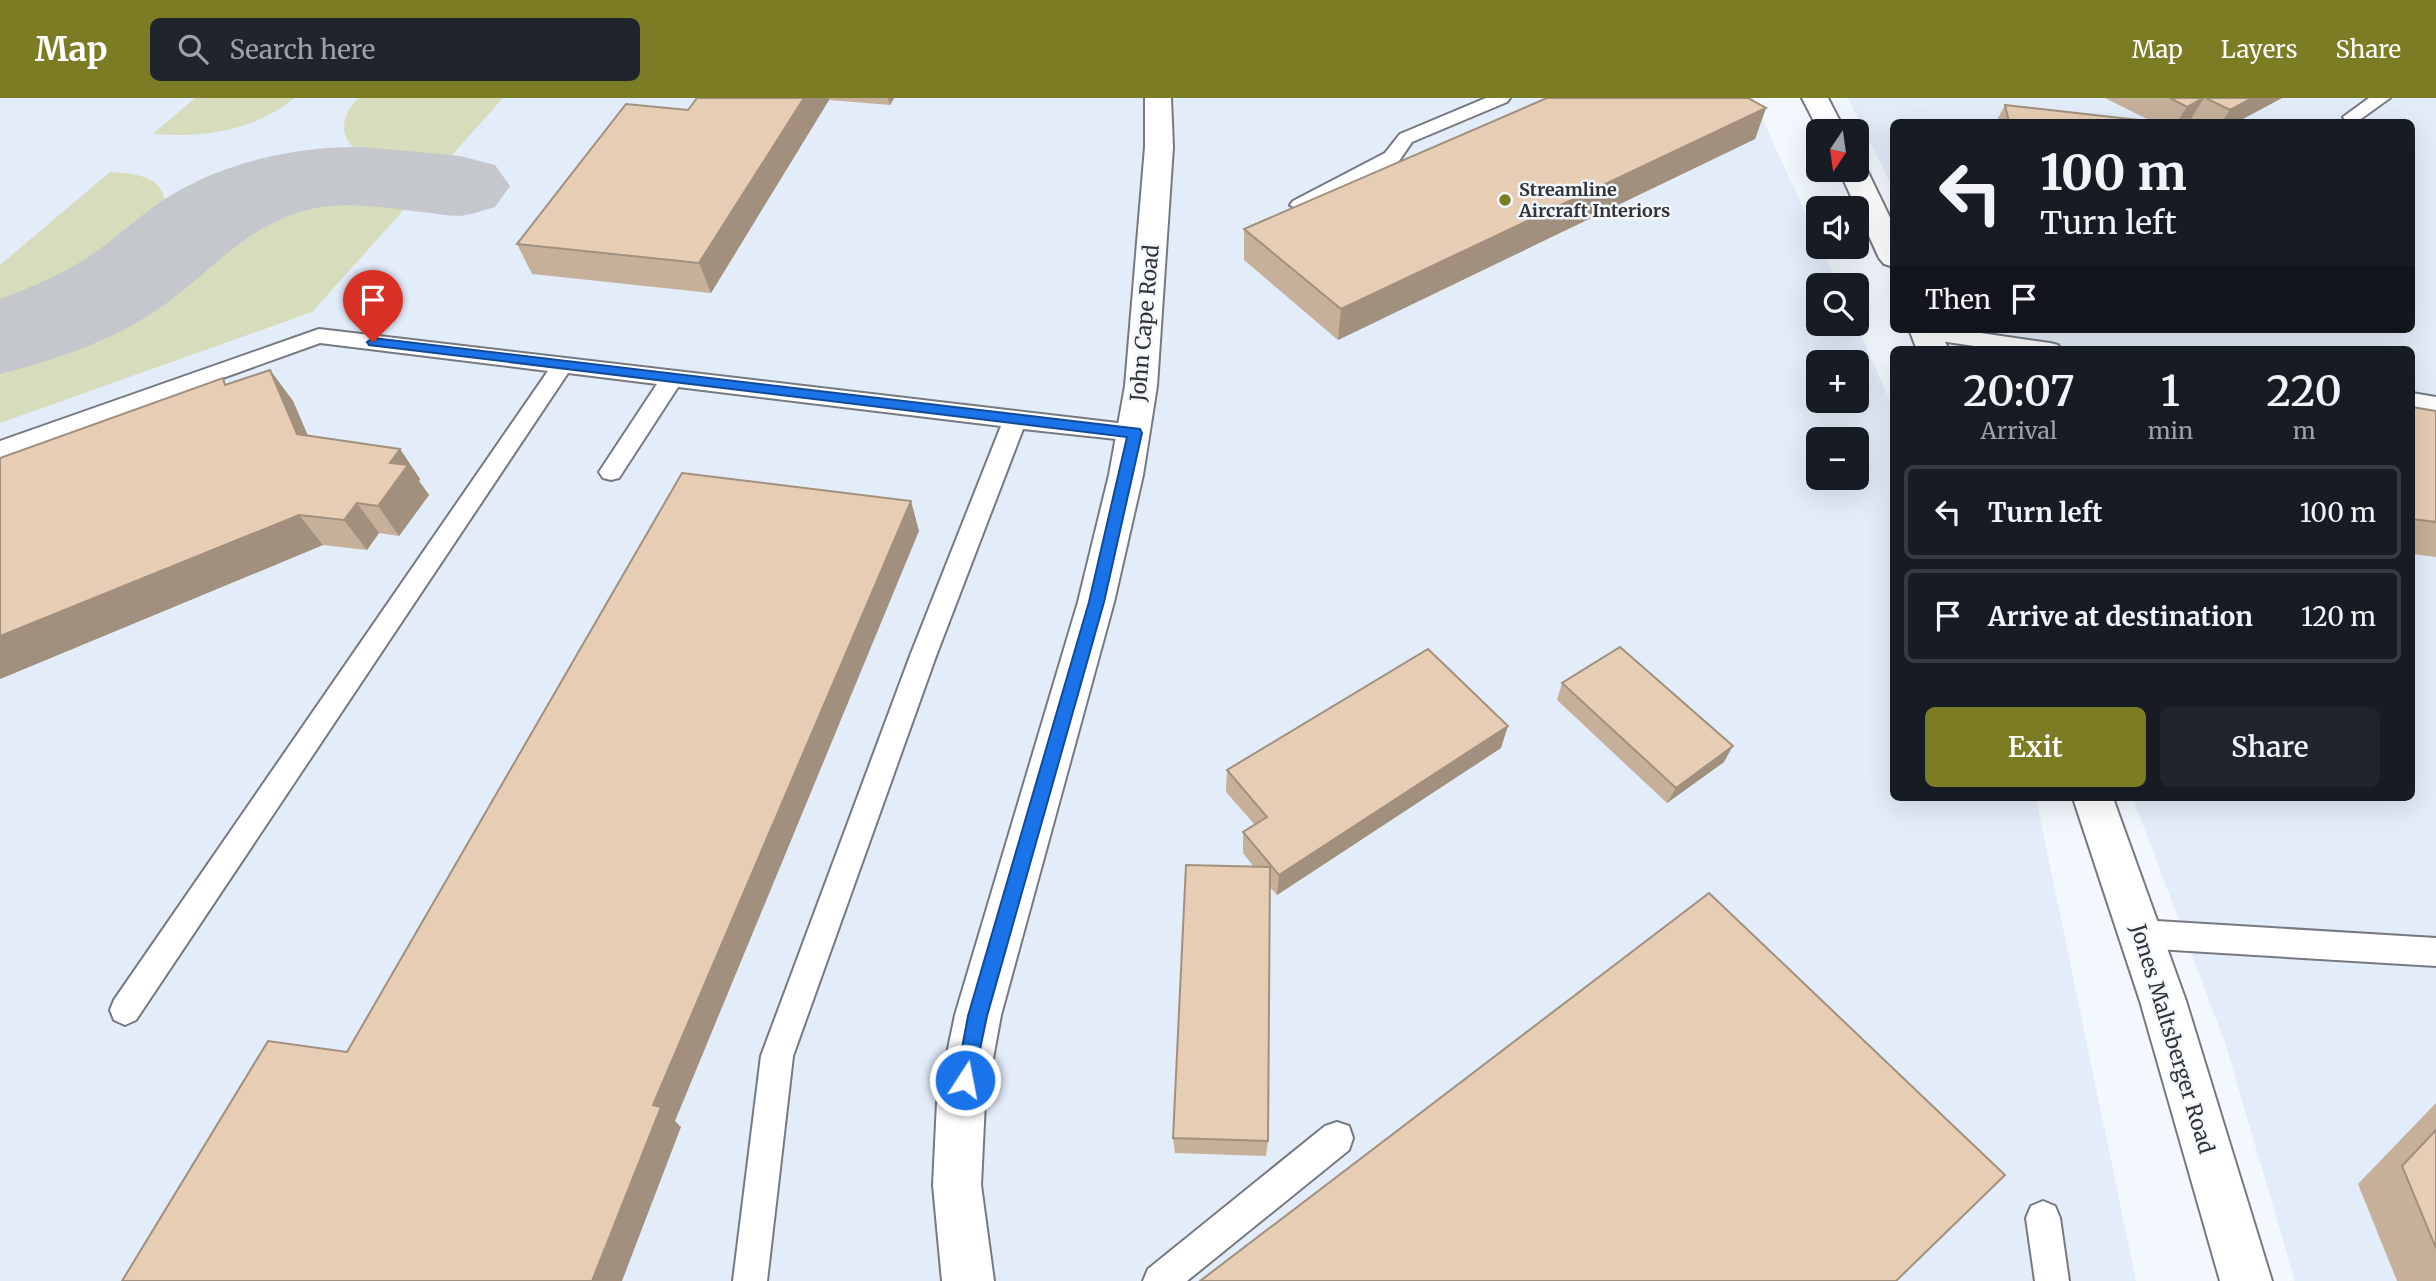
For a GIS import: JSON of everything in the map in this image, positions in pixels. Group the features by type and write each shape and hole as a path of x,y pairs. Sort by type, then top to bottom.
{"street":[{"name":"John Cape Road","path":"968,1281 957,1185 961,1102 975,1028 1096,602 1135,433 1158,160 1158,98"},
{"path":"1815,98 1826,119"},
{"path":"1859,182 1890,249"},
{"name":"Jones Maltsberger Road","path":"2094,801 2163,1002 2246,1281"}],"lane":[{"path":"1300,205 1392,157 1406,138 1501,98"},
{"path":"2352,117 2381,98"},
{"path":"0,450 319,336 1135,433"},
{"path":"1928,337 2012,346"},
{"path":"125,1010 563,365"},
{"path":"611,472 672,378"},
{"path":"2415,402 2436,405"},
{"path":"750,1281 776,1056 923,656 1015,420"},
{"path":"2140,934 2436,952"},
{"path":"1160,1281 1337,1138"},
{"path":"2043,1218 2052,1281"}],"shaded area":[{"path":"0,98 1753,98 1806,215 1806,259 1826,259 1833,273 1806,273 1806,336 1861,336 1867,350 1806,350 1806,413 1869,413 1869,354 1890,401 1890,801 2037,801 2136,1281 0,1281"},
{"path":"1848,98 2436,98 2436,1281 2295,1281 2225,1043 2134,801 2415,801 2415,346 1964,346 1960,333 2415,333 2415,119 1890,119 1890,182 1869,140 1869,119 1858,119"}],"green space":[{"path":"195,98 294,98 262,118 227,130 190,135 153,134"},
{"path":"358,98 503,98 444,164 385,160 356,149 349,143 344,127 350,108"},
{"path":"110,172 145,177 158,186 165,202 161,220 147,238 98,273 0,318 0,265"},
{"path":"342,195 410,203 312,312 0,423 0,362 138,315 220,235 260,211 317,196"}],"building":[{"path":"697,98 804,98 699,263 517,244 626,104 688,110"},
{"name":"Streamline Aircraft Interiors","path":"1547,98 1748,98 1766,108 1341,309 1244,229"},
{"path":"2170,98 2203,98 2187,107"},
{"path":"2206,98 2252,98 2230,110"},
{"path":"2005,105 2129,119 2008,119"},
{"path":"270,370 297,434 400,449 390,463 408,465 378,506 357,503 344,520 299,515 0,636 0,458 223,378 225,385"},
{"path":"2415,408 2436,411 2436,522 2415,519"},
{"path":"682,473 911,501 653,1105 661,1107 592,1281 122,1281 268,1041 347,1052"},
{"path":"1620,647 1733,746 1676,788 1562,683"},
{"path":"1428,649 1508,726 1279,875 1243,832 1267,817 1227,770"},
{"path":"1186,865 1270,867 1268,1141 1173,1138"},
{"path":"1709,893 2005,1175 1896,1281 1200,1281"},
{"path":"2436,1130 2436,1248 2402,1166"}],"taxiway":[{"path":"0,338 60,316 103,295 135,274 212,214 257,193 305,180 344,176 460,186"}],"place":[{"name":"Streamline Aircraft Interiors","path":"1505,200"}],"route":[{"path":"373,342 1135,433 1096,602 978,1016 965,1080"}]}
